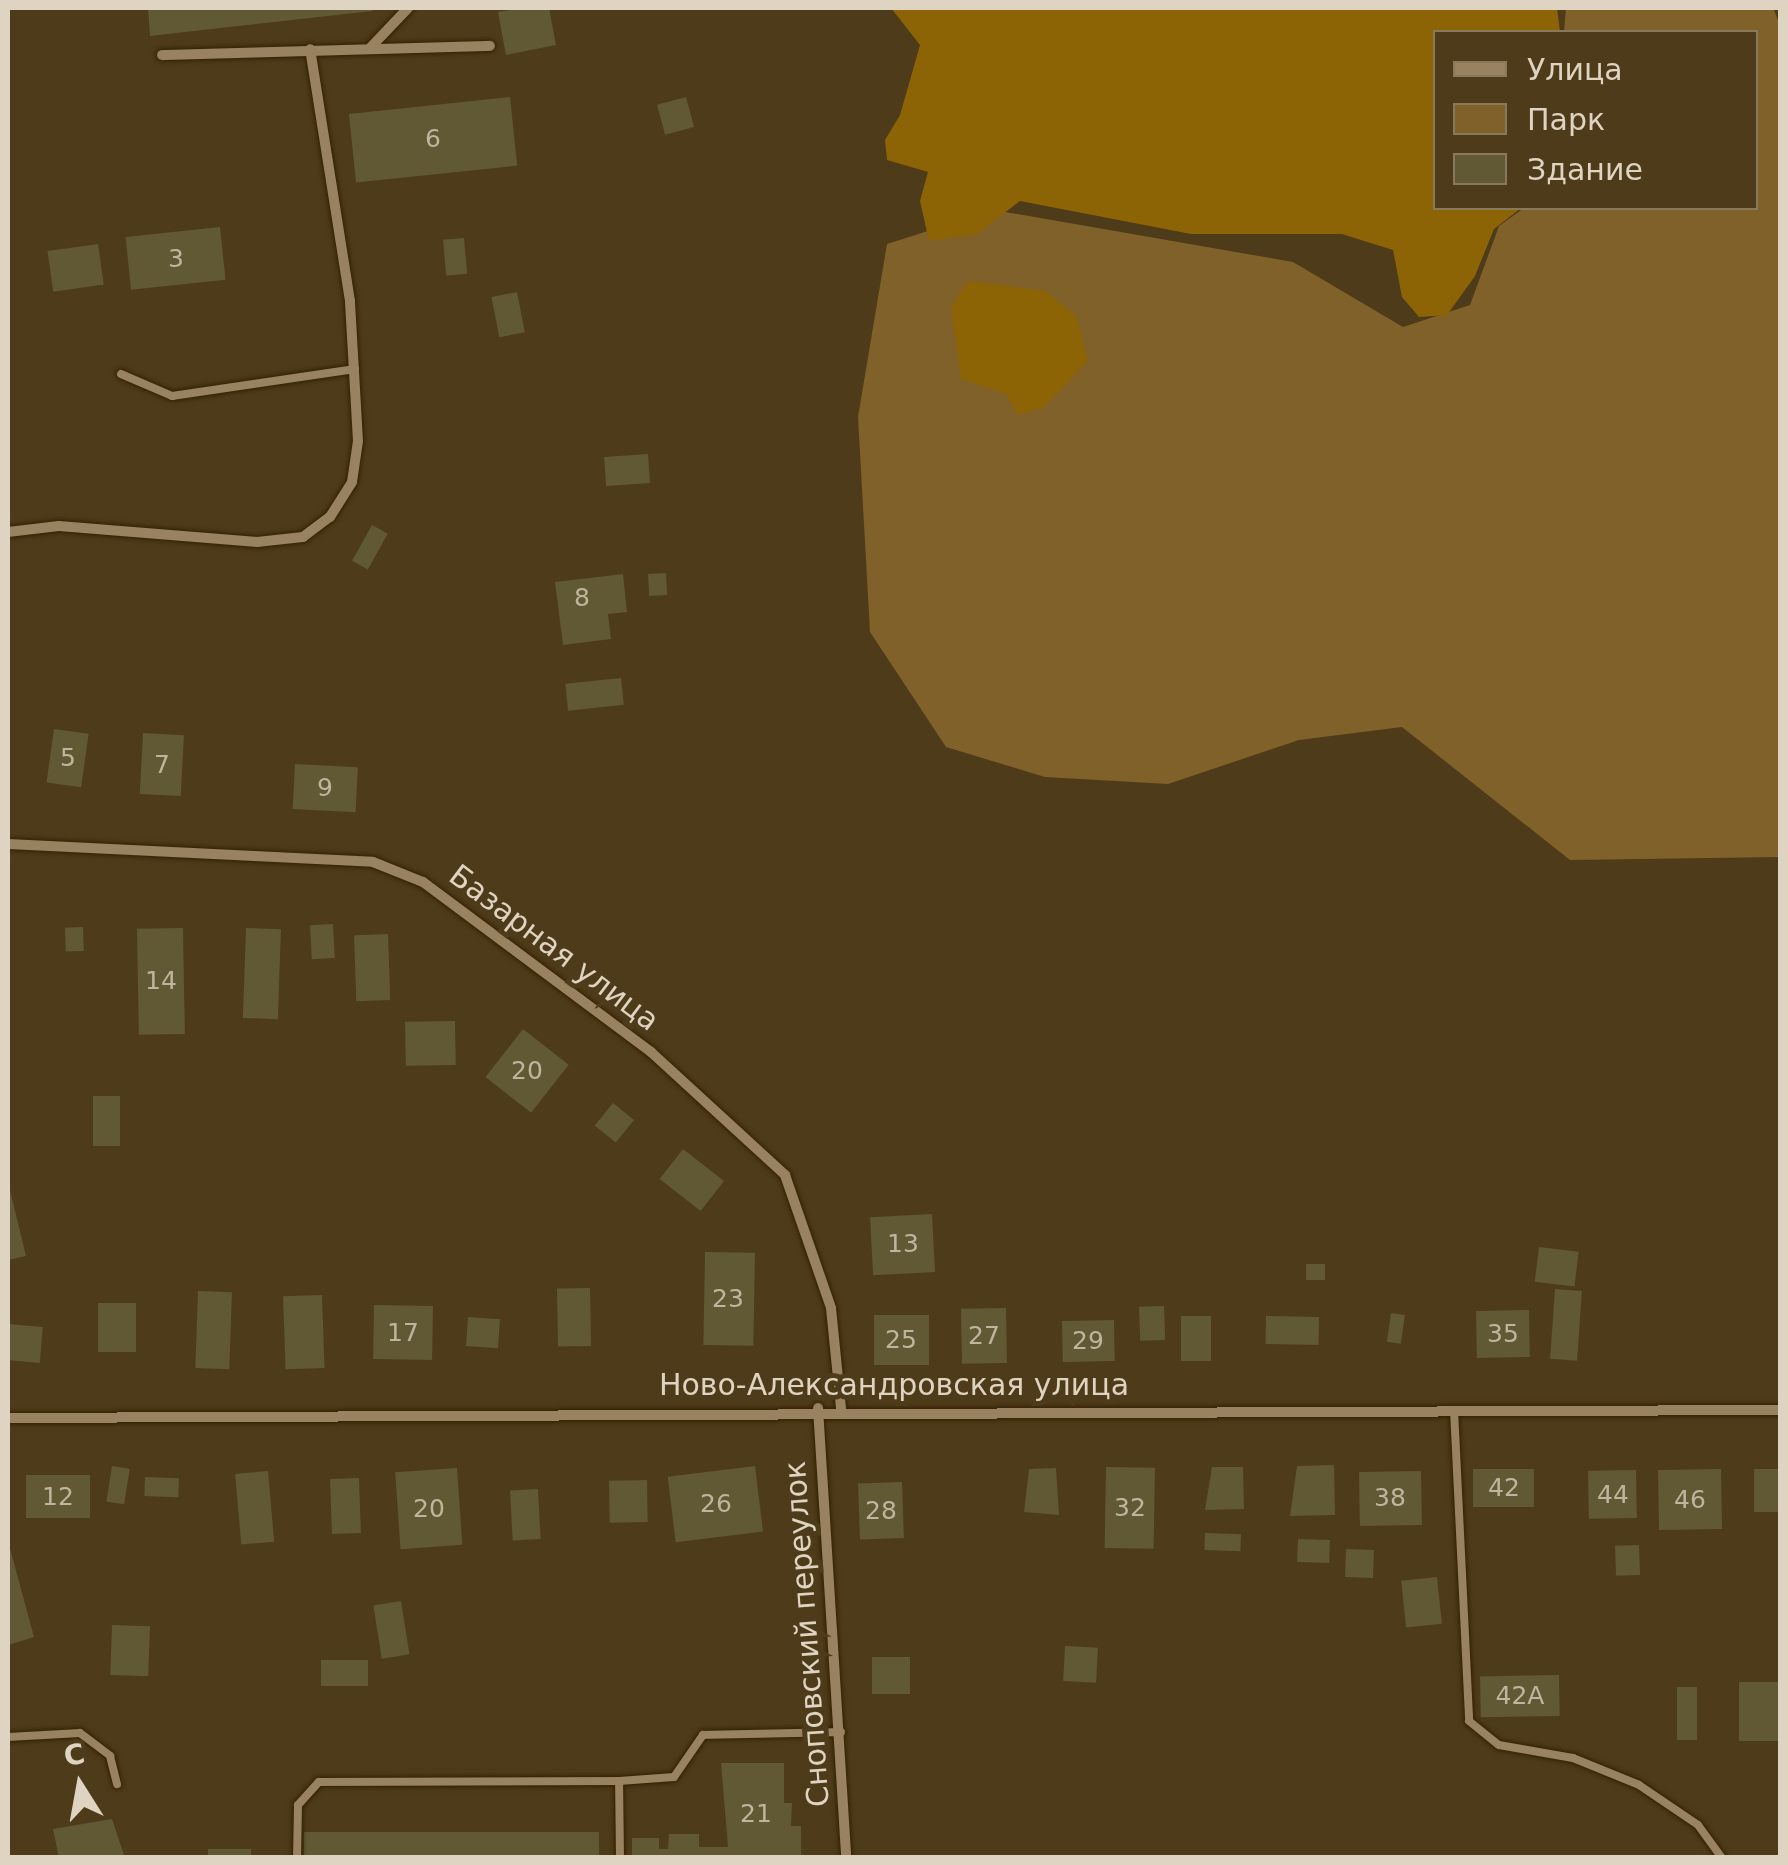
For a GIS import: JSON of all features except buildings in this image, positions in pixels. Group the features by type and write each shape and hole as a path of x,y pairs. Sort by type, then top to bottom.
{"street":[{"path":"370,48 408,8"},
{"path":"162,55 490,46"},
{"path":"8,532 59,526 257,542 303,537 330,517 352,482 354,368 310,49"},
{"name":"Базарная улица","path":"8,844 373,862 423,882 652,1052 785,1175 832,1308 841,1408"},
{"name":"Ново-Александровская улица","path":"8,1418 818,1408 1780,1410"},
{"name":"Сноповский переулок","path":"818,1408 846,1858"}],"lane":[{"path":"121,374 172,396 354,368"},
{"path":"1454,1410 1469,1721 1499,1745 1574,1758 1639,1786 1698,1825 1722,1858"},
{"path":"8,1737 80,1732 110,1756 117,1784"},
{"path":"297,1858 298,1805 319,1782 619,1782 674,1777 703,1736 840,1732"},
{"path":"619,1782 620,1858"}],"green space":[{"path":"1566,8 1773,8 1780,25 1780,857 1570,860 1402,727 1299,740 1168,784 1045,777 946,747 870,632 858,417 887,244 994,210 1293,262 1403,327 1470,305 1499,226 1521,210 1758,210 1758,30 1564,30"}],"shaded area":[{"path":"891,8 1557,8 1560,30 1433,30 1433,210 1518,210 1494,229 1475,276 1447,315 1419,317 1402,297 1393,250 1342,234 1191,234 1020,201 977,234 929,241 920,201 928,172 887,160 885,140 900,115 920,45"},
{"path":"968,281 1045,291 1076,316 1088,361 1044,407 1018,415 1006,394 961,379 951,307"}]}
